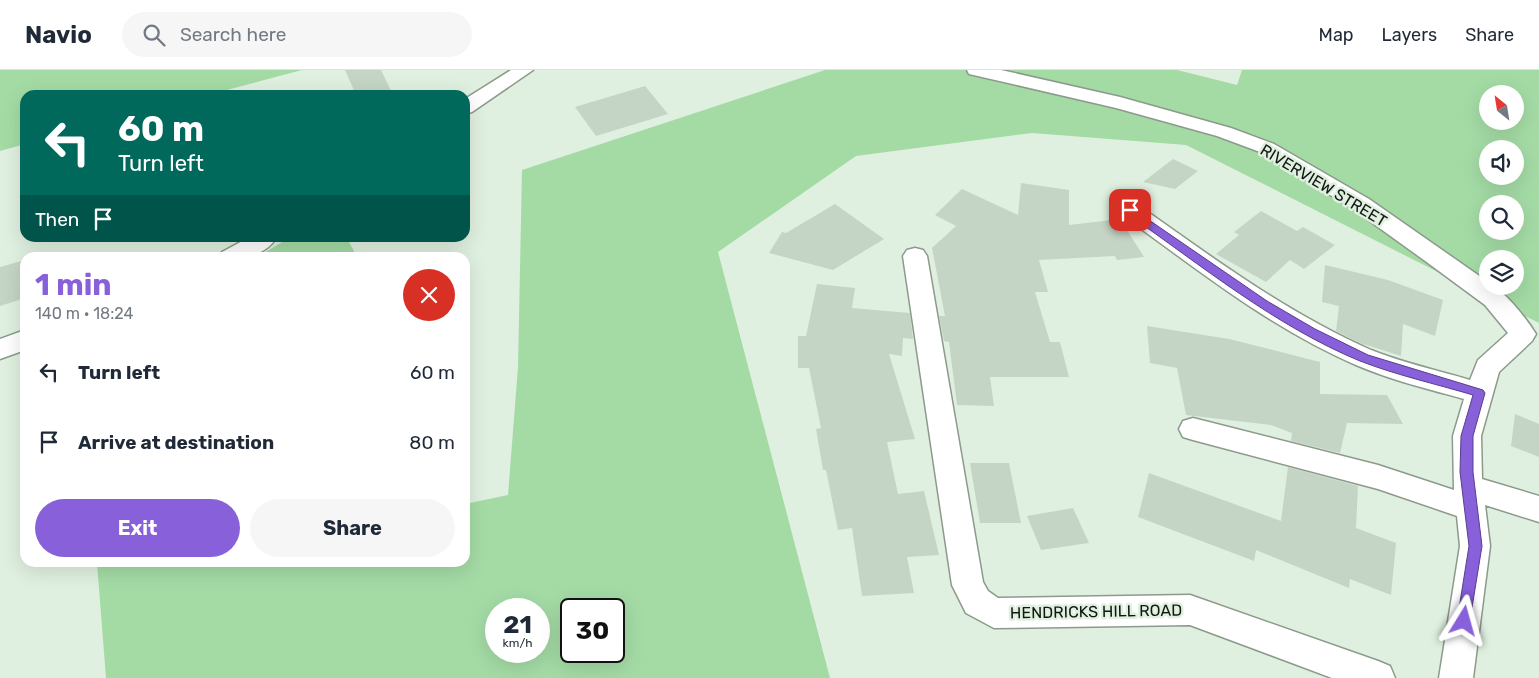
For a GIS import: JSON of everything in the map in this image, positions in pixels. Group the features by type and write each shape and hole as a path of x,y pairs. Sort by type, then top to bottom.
{"street":[{"path":"470,105 524,70"},
{"name":"RIVERVIEW STREET","path":"976,70 1120,103 1224,132 1267,148 1361,204 1494,299 1523,334 1487,367 1479,393"},
{"path":"1130,210 1263,304 1311,332 1365,358 1479,393 1467,436 1470,497 1476,546 1456,678"},
{"path":"240,252 257,242"},
{"name":"HENDRICKS HILL ROAD","path":"915,256 968,585 977,602 994,612 1190,610 1378,678"},
{"path":"0,349 20,342"},
{"path":"1193,429 1378,477 1470,497 1539,509"}],"green space":[{"path":"0,70 302,70 227,90 20,90 20,145 0,151"},
{"path":"825,70 1177,70 1237,85 1242,70 1539,70 1539,323 1483,295 1524,295 1524,250 1479,250 1479,293 1186,145 1032,133 856,156 718,252 830,678 106,678 97,567 470,567 470,503 508,495 518,367 522,170"},
{"path":"282,242 349,242 354,252 265,252"}],"building":[{"path":"345,70 381,70 391,90 354,90"},
{"path":"645,86 668,114 596,136 575,107"},
{"path":"1173,159 1198,171 1175,189 1143,182"},
{"path":"1021,183 1069,190 1069,225 1120,219 1144,257 1117,260 1115,256 1039,260 1048,292 1035,292 1050,342 1060,342 1069,377 990,377 994,406 957,405 949,342 944,341 939,316 945,316 932,248 956,226 935,215 962,189 1018,215"},
{"path":"835,204 884,239 833,270 769,253 782,232 786,233"},
{"path":"1261,211 1297,231 1303,227 1335,245 1304,269 1290,260 1266,282 1216,254 1239,235 1234,232"},
{"path":"20,261 20,300 0,306 0,267"},
{"path":"1325,265 1388,280 1443,300 1435,336 1403,324 1401,356 1360,343 1336,331 1339,306 1322,302"},
{"path":"817,284 855,288 852,308 910,313 913,339 903,338 902,356 889,354 915,439 887,442 898,494 924,491 939,555 907,557 914,593 862,596 852,528 838,530 826,470 823,470 816,429 821,428 809,368 798,368 798,336 806,336"},
{"path":"1147,326 1229,339 1320,362 1320,394 1387,395 1403,424 1347,423 1340,453 1291,441 1292,433 1271,425 1186,415 1177,368 1150,363"},
{"path":"1515,414 1539,424 1539,457 1511,446"},
{"path":"970,463 1009,463 1021,523 980,523"},
{"path":"1288,467 1358,486 1356,528 1396,543 1391,595 1350,579 1349,588 1256,550 1254,561 1138,517 1149,473 1281,521"},
{"path":"1073,508 1089,543 1041,550 1027,516"}],"route":[{"path":"1130,210 1263,304 1311,332 1365,358 1479,393 1467,436 1467,472 1476,546 1464,621"}]}
